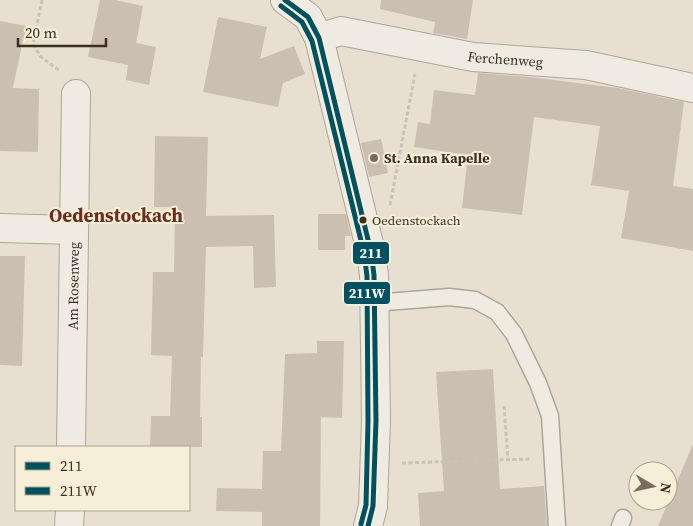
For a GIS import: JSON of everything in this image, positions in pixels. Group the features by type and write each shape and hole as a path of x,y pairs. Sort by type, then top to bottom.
{"street":[{"path":"289,1 308,17 319,38 371,252 374,275 376,421 372,506 368,526"},
{"name":"Ferchenweg","path":"319,38 341,31 473,57 586,65 693,88"},
{"name":"Am Rosenweg","path":"71,446 76,94"},
{"path":"0,228 74,230"},
{"path":"69,526 70,511"}],"lane":[{"path":"374,302 449,297 475,300 496,312 514,334 538,383 550,416 554,458 556,526"}],"path":[{"path":"42,0 33,44 41,57 59,69 76,94"},
{"path":"389,212 420,48"},
{"path":"504,406 508,460"},
{"path":"374,464 554,458"}],"building":[{"path":"100,0 115,0 143,6 136,43 156,47 149,85 126,80 128,65 88,57"},
{"path":"381,0 473,0 467,39 433,33 435,22 380,9"},
{"path":"218,17 267,27 260,59 294,46 305,74 283,83 278,107 203,92"},
{"path":"0,21 26,26 13,88 39,89 38,152 0,151"},
{"path":"478,73 530,77 618,88 684,102 673,186 693,189 693,251 621,238 629,191 591,185 600,126 534,117 522,215 462,208 468,155 414,147 418,122 430,124 434,90 475,95"},
{"path":"155,136 208,137 206,216 274,215 276,287 254,288 253,246 206,247 203,357 201,357 200,417 202,417 202,447 150,446 151,416 170,416 172,356 151,355 153,272 174,272 175,207 154,207"},
{"name":"St. Anna Kapelle","path":"381,139 388,173 369,177 361,143"},
{"path":"318,214 346,214 351,236 345,236 345,250 318,250"},
{"path":"0,256 25,256 22,366 0,365"},
{"path":"317,341 344,341 342,418 321,417 320,526 262,526 262,512 216,511 217,488 262,489 263,451 281,451 285,354 317,353"},
{"path":"493,369 500,489 544,486 547,526 420,526 418,493 444,491 436,372"},
{"path":"693,444 693,526 658,526 664,511 678,511 678,479"}],"transit line":[{"name":"211","path":"285,0 308,17 319,38 371,252 374,275 376,421 373,506 368,526"},
{"name":"211W","path":"281,6 302,22 312,41 364,253 367,276 368,421 366,505 361,524"}],"place":[{"name":"St. Anna Kapelle","path":"374,158"},
{"name":"Oedenstockach","path":"363,220"}],"district":[{"name":"Oedenstockach","path":"116,215"}]}
